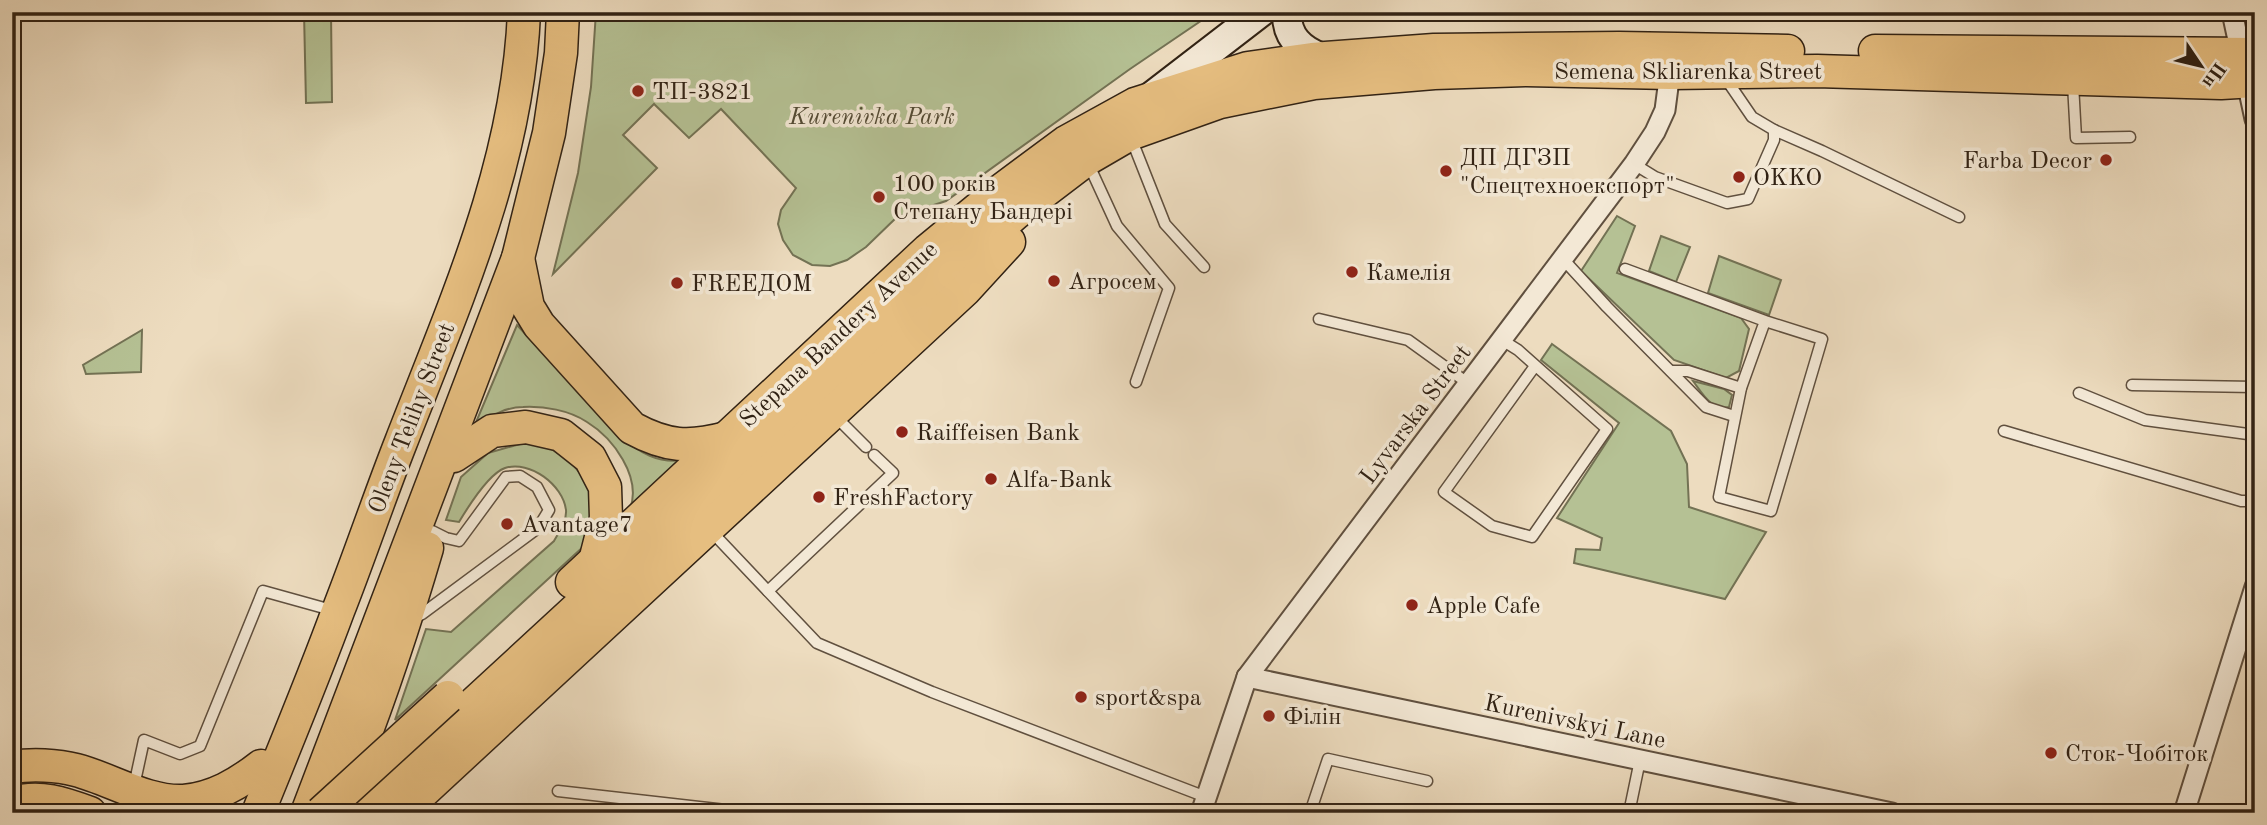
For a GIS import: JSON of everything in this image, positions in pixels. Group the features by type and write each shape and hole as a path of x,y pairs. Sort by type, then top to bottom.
{"main road":[{"name":"Oleny Telihy Street","path":"258,813 338,612 498,182 515,100 524,12"},
{"name":"Oleny Telihy Street","path":"307,813 518,258 549,133 561,52 563,12"},
{"name":"Stepana Bandery Avenue","path":"455,705 595,562 928,250 996,194 1066,142 1150,98 1261,12"},
{"path":"1287,12 1292,35 1299,46 1304,51 1322,58"},
{"name":"Semena Skliarenka Street","path":"1150,98 1248,68 1322,58 1434,50 1671,61 2249,68"},
{"name":"Semena Skliarenka Street","path":"1130,134 1220,102 1314,83 1434,73 1671,61 1721,73 1817,71 2221,83 2249,68"},
{"name":"Stepana Bandery Avenue","path":"455,705 1016,213 1087,159 1130,134"},
{"path":"400,813 965,289 1087,159"},
{"path":"518,258 528,307 539,325 632,428 652,439 675,445 700,445 727,438"},
{"path":"334,813 368,732 405,623 454,456 475,367"},
{"path":"454,456 492,431 526,427 561,435 590,458 606,487 606,518 595,562"},
{"path":"235,813 338,612"},
{"path":"321,813 455,705"},
{"path":"355,813 455,705"},
{"path":"12,766 75,770 174,800 198,799 236,785 261,766"},
{"path":"12,803 29,799 48,800 90,813"}],"street":[{"path":"2232,12 2249,68 2255,119"},
{"name":"Lyvarska Street","path":"1203,805 1247,677 1634,164 1655,132 1665,110 1671,61"},
{"path":"2184,813 2255,587"},
{"name":"Kurenivskyi Lane","path":"1247,677 1892,813"},
{"path":"12,749 75,770"}],"lane":[{"path":"1721,73 1752,117 1774,131 1822,150 1959,217"},
{"path":"2072,78 2076,138 2130,137"},
{"path":"1634,164 1655,177 1727,203 1748,199 1774,140 1774,131"},
{"path":"1130,134 1165,224 1204,267"},
{"path":"1087,159 1117,226 1169,288 1136,382"},
{"path":"1563,259 1706,407 1734,416"},
{"path":"1625,270 1765,321 1822,338 1771,511 1719,497 1741,387 1765,321"},
{"path":"1319,319 1408,340 1469,384"},
{"path":"1502,340 1535,366 1607,429 1532,537 1492,526 1444,492 1535,366"},
{"path":"1671,371 1688,371 1741,387"},
{"path":"2132,385 2255,387"},
{"path":"2079,393 2145,420 2255,435"},
{"path":"832,413 866,447"},
{"path":"2004,431 2241,502 2255,501"},
{"path":"768,591 893,473 874,455"},
{"path":"405,623 422,614 538,528 550,510 537,487 520,476 506,477 458,541 432,531"},
{"path":"708,527 817,643 1203,805"},
{"path":"134,790 144,740 180,754 200,746 263,592 338,612"},
{"path":"1310,813 1328,759 1427,781"},
{"path":"1629,813 1640,760"},
{"path":"558,791 752,813"}],"green space":[{"path":"304,12 331,12 332,102 306,103"},
{"name":"Kurenivka Park","path":"596,12 1214,12 946,201 897,217 866,247 847,260 830,266 812,265 793,255 783,240 778,224 781,210 796,188 721,109 689,138 654,104 623,135 657,168 553,274 578,173 591,87"},
{"path":"1617,216 1635,226 1617,273 1741,318 1749,329 1739,371 1726,378 1674,360 1581,271"},
{"path":"1661,236 1690,247 1676,282 1649,271"},
{"path":"1719,256 1781,280 1769,315 1708,293"},
{"path":"517,325 627,442 658,459 684,460 630,509 632,484 623,460 597,429 580,418 548,408 516,407 497,413 474,427"},
{"path":"142,330 141,372 86,374 83,365"},
{"path":"1552,344 1671,431 1687,464 1689,507 1766,532 1725,599 1574,563 1576,549 1600,550 1602,538 1557,518 1619,423 1541,360"},
{"path":"1693,381 1724,389 1732,395 1729,407 1717,407"},
{"path":"527,442 548,447 570,461 584,478 594,501 584,546 395,720 426,629 451,632 554,541 562,526 566,510 559,492 534,471 515,466 505,468 492,477 459,522 446,520 461,477 488,453"}],"place":[{"name":"ТП-3821","path":"638,91"},
{"name":"Farba Decor","path":"2106,160"},
{"name":"ДП ДГЗП \"Спецтехноекспорт\"","path":"1446,171"},
{"name":"OKKO","path":"1739,177"},
{"name":"100 років Степану Бандері","path":"879,197"},
{"name":"Камелія","path":"1352,272"},
{"name":"Агросем","path":"1054,281"},
{"name":"FREEДОМ","path":"677,283"},
{"name":"Raiffeisen Bank","path":"902,432"},
{"name":"Alfa-Bank","path":"991,479"},
{"name":"FreshFactory","path":"819,497"},
{"name":"Avantage7","path":"507,524"},
{"name":"Apple Cafe","path":"1412,605"},
{"name":"sport&spa","path":"1081,697"},
{"name":"Філін","path":"1269,716"},
{"name":"Сток-Чобіток","path":"2051,753"}]}
